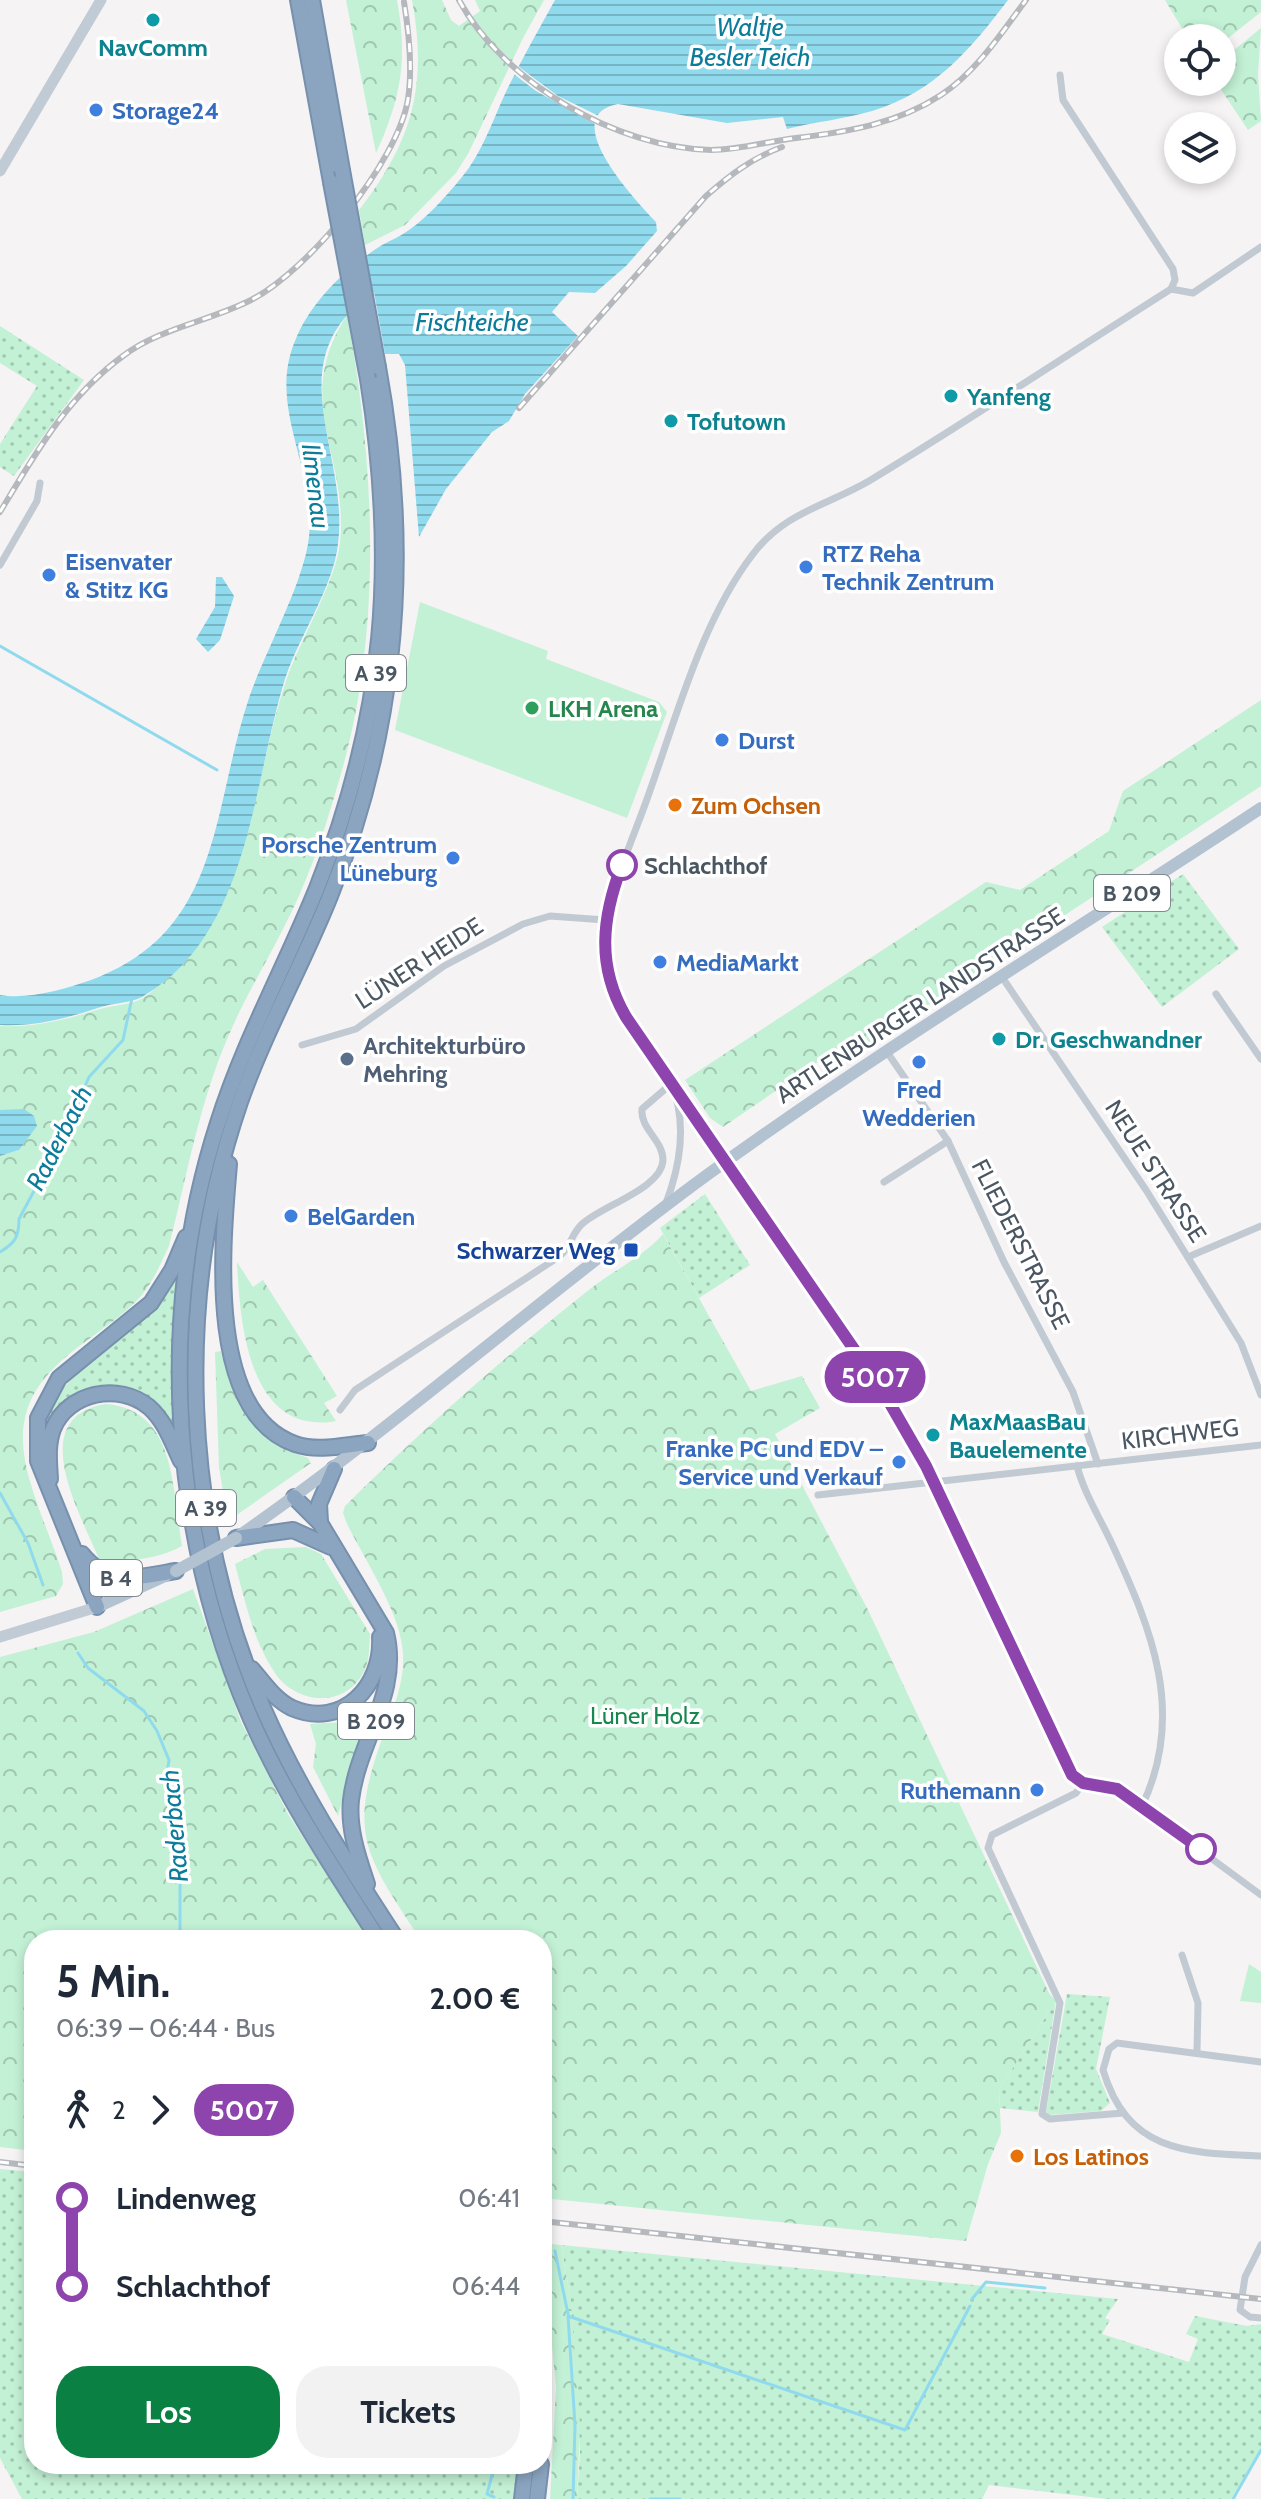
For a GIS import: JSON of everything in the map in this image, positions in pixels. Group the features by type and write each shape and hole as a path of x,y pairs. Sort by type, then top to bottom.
{"highway":[{"name":"A 39","path":"298,0 368,379 380,462 385,553 378,658 370,715 355,778 328,859 255,1023 222,1110 195,1215 181,1349 186,1471 205,1583 250,1716 297,1810 373,1930"},
{"name":"A 39","path":"312,0 393,456 398,552 392,659 368,785 342,864 269,1030 231,1130 204,1254 197,1319 197,1417 209,1525 220,1578 245,1662 263,1709 310,1802 390,1930"},
{"path":"231,1130 222,1272 232,1358 242,1388 264,1423 295,1444 316,1448 368,1443"},
{"path":"97,1607 38,1461 38,1418 46,1398 78,1361 151,1303 172,1270 195,1215"},
{"name":"A 39","path":"51,1491 48,1448 57,1422 84,1398 100,1393 136,1399 150,1408 163,1424 186,1471"},
{"path":"320,1523 319,1504 334,1469"},
{"path":"294,1497 320,1523"},
{"name":"B 209","path":"320,1523 377,1617 389,1646 390,1677 356,1774 351,1801 357,1854 382,1917"},
{"path":"236,1538 293,1530 307,1533 336,1550"},
{"name":"B 4","path":"71,1542 92,1567 108,1577 127,1579 176,1571"},
{"path":"245,1662 276,1697 290,1707 309,1713 329,1713 347,1706 363,1694 374,1678 381,1640 377,1617"},
{"path":"522,2499 525,2474"},
{"path":"537,2499 540,2474"}],"main road":[{"name":"ARTLENBURGER LANDSTRASSE","path":"726,1162 887,1052 1261,808"},
{"name":"B 209","path":"97,1607 176,1571 236,1538 334,1469 726,1162"}],"street":[{"path":"0,171 101,0"},
{"path":"1060,75 1063,100 1173,269 1175,280 1171,289 868,481 791,517 755,551 727,594 712,627 609,897 604,951 619,1005 868,1366 934,1483 1068,1768 1083,1783 1111,1786 1142,1806 1259,1893 1261,1882"},
{"path":"1171,289 1193,293 1261,247"},
{"path":"0,565 37,501 40,483"},
{"name":"LÜNER HEIDE","path":"302,1045 356,1029 444,966 523,924 550,916 605,920"},
{"name":"NEUE STRASSE","path":"1002,977 1188,1257 1247,1352 1261,1395"},
{"path":"1216,994 1261,1059"},
{"name":"FLIEDERSTRASSE","path":"887,1052 948,1141 1004,1262 1073,1392 1098,1464"},
{"path":"665,1207 675,1176 680,1137 679,1114 671,1084"},
{"path":"340,1410 355,1390 560,1256 581,1225 653,1180 661,1168 663,1157 644,1124 642,1109 671,1084"},
{"path":"884,1182 948,1141"},
{"path":"1188,1257 1261,1226"},
{"name":"KIRCHWEG","path":"818,1495 1261,1445"},
{"path":"1077,1466 1147,1620 1157,1664 1163,1741 1156,1778 1142,1806"},
{"path":"0,1637 97,1607"},
{"path":"1083,1783 1076,1793 992,1835 988,1848 1060,2003 1042,2114 1050,2119 1123,2113"},
{"path":"1182,1955 1198,2003 1197,2051"},
{"path":"1261,2062 1197,2051 1117,2043 1109,2049 1103,2070 1108,2088 1123,2113 1139,2131 1161,2143 1261,2156"},
{"path":"1261,2245 1245,2277 1240,2310 1250,2317 1261,2318"}],"green space":[{"path":"346,0 397,0 402,41 400,78 397,96 376,153"},
{"path":"412,0 442,0 451,20 459,26 480,11 475,0 544,0 456,173 405,225 365,245 359,210 392,161 411,112 416,86 418,60"},
{"path":"1165,0 1261,0 1261,12 1236,32 1236,24 1180,24"},
{"path":"1261,28 1258,74 1261,121 1248,130 1225,96 1236,96 1236,49"},
{"path":"347,315 364,429 370,547 363,664 354,722 340,777 299,897 243,1005 218,1062 201,1114 169,1246 160,1265 142,1295 48,1374 35,1393 26,1415 24,1457 62,1572 63,1584 56,1596 0,1612 0,1156 19,1150 4,1110 0,1110 0,1026 51,1022 141,999 169,976 197,945 218,911 246,836 287,678 337,559 341,511 326,428 324,375 331,346"},
{"path":"0,326 84,380 14,476 0,467 0,444 37,386 0,363"},
{"name":"LKH Arena","path":"420,602 548,651 546,659 659,702 667,712 627,818 395,730"},
{"path":"1261,700 1261,786 875,1040 854,1051 847,1048 834,1051 723,1127 710,1118 685,1080 986,882 1020,890 1109,831 1123,791"},
{"path":"1183,874 1239,949 1162,1007 1102,927"},
{"path":"705,1194 750,1265 699,1298 660,1228"},
{"name":"Lüner Holz","path":"663,1234 751,1391 802,1376 820,1408 775,1434 867,1608 1049,1993 1056,2001 999,2089 1001,2133 988,2164 966,2241 552,2199 552,1930 415,1930 385,1884 367,1840 364,1817 367,1792 400,1687 403,1656 394,1615 347,1524 343,1513 345,1506 495,1367 590,1289"},
{"path":"237,1262 253,1287 263,1280 337,1396 324,1403 336,1421 307,1421 284,1411 267,1394 246,1343"},
{"path":"180,1271 176,1438 119,1387 92,1390 74,1401 43,1439 47,1418 66,1386 78,1372 144,1318"},
{"path":"221,1351 232,1387 250,1418 274,1442 308,1458 311,1463 228,1521 219,1467 215,1352"},
{"path":"105,1404 129,1409 146,1420 158,1436 172,1478 182,1546 142,1559 99,1559 72,1494 63,1448 67,1428 81,1413"},
{"path":"306,1547 321,1554 370,1634 368,1660 362,1675 353,1686 331,1697 318,1698 294,1691 275,1673 255,1634 235,1564 265,1549"},
{"path":"193,1589 241,1722 288,1814 363,1930 24,1930 24,2150 0,2147 0,1657 94,1632"},
{"path":"377,1702 348,1778 338,1816 313,1767 316,1744 310,1724 345,1722 365,1704"},
{"path":"1249,1964 1261,1972 1261,2003 1240,2001"},
{"path":"1067,1994 1110,1997 1096,2069 1110,2103 1101,2111 1049,2115 1046,2112"},
{"path":"1056,2001 1038,2112 1000,2108 999,2089"},
{"path":"0,2169 24,2171 24,2474 518,2474 515,2499 22,2499 0,2458"},
{"path":"552,2244 561,2245 571,2302 580,2424 577,2499 550,2499 556,2387 552,2346"},
{"path":"561,2245 1118,2299 1105,2318 1110,2320 1102,2334 1189,2362 1198,2339 1186,2334 1195,2316 1247,2326 1261,2324 1261,2449 1231,2499 1107,2499 989,2485 982,2499 577,2499 580,2451 571,2302"}],"water":[{"name":"Fischteiche","path":"555,0 1008,0 980,36 933,81 894,103 872,111 787,129 783,117 727,123 618,104 601,112 595,125 597,141 619,179 656,222 657,231 626,266 595,293 569,292 552,312 578,336 525,394 509,421 492,432 446,489 419,537 405,365 399,354 385,354 374,292 344,319 328,347 322,377 323,409 339,509 335,561 285,679 242,854 226,897 205,936 178,970 142,997 51,1021 0,1025 0,995 34,995 58,990 91,980 134,958 166,931 189,898 206,862 250,695 306,555 310,512 286,390 295,341 310,312 343,275 382,245 416,225 469,168"},
{"path":"216,577 222,577 234,596 220,640 208,652 196,639 215,607"},
{"path":"24,1109 34,1116 37,1126 19,1150 0,1156 0,1110"}],"pier":[{"path":"515,64 558,96 603,118 599,126 536,91 511,72"}],"waterway":[{"path":"0,646 217,770"},
{"name":"Raderbach","path":"0,1252 15,1239 19,1219 64,1135 89,1077 123,1040 132,998"},
{"name":"Raderbach","path":"0,1493 28,1543 43,1585"},
{"name":"Raderbach","path":"78,1653 88,1668 144,1711 157,1731 169,1760 166,1780 180,1854 180,1930"},
{"path":"555,2251 568,2314"},
{"path":"972,2299 986,2282 1045,2288"},
{"path":"573,2499 575,2425 568,2316 905,2430 970,2306"},
{"path":"1233,2499 1261,2450"},
{"name":"Raderbach","path":"492,2474 487,2494 494,2497"},
{"name":"Raderbach","path":"650,2499 680,2499"}],"railway":[{"path":"459,0 479,30 504,58 567,105 602,124 638,137 711,150 853,129 889,120 924,105 954,86 977,64 1026,0"},
{"path":"0,512 54,428 103,372 137,346 251,300 274,286 323,240 347,212 369,183 401,125 410,75 404,2"},
{"path":"519,408 706,196 742,168 782,147"},
{"path":"0,2162 24,2165"},
{"path":"552,2222 1261,2299"}],"bus line":[{"name":"5007","path":"622,865 609,897 604,951 609,979 619,1005 884,1393 926,1466 1072,1775 1083,1783 1117,1789 1201,1849"}],"place":[{"name":"NavComm","path":"153,20"},
{"name":"Storage24","path":"96,110"},
{"name":"Yanfeng","path":"951,396"},
{"name":"Tofutown","path":"671,421"},
{"name":"RTZ Reha Technik Zentrum","path":"806,567"},
{"name":"Eisenvater & Stitz KG","path":"49,575"},
{"name":"LKH Arena","path":"532,708"},
{"name":"Durst","path":"722,740"},
{"name":"Zum Ochsen","path":"675,805"},
{"name":"Porsche Zentrum Lüneburg","path":"453,858"},
{"name":"Schlachthof","path":"622,865"},
{"name":"MediaMarkt","path":"660,962"},
{"name":"Dr. Geschwandner","path":"999,1039"},
{"name":"Architekturbüro Mehring","path":"347,1059"},
{"name":"Fred Wedderien","path":"919,1062"},
{"name":"BelGarden","path":"291,1216"},
{"name":"Schwarzer Weg","path":"631,1250"},
{"name":"MaxMaasBau Bauelemente","path":"933,1435"},
{"name":"Franke PC und EDV – Service und Verkauf","path":"899,1462"},
{"name":"Ruthemann","path":"1037,1790"},
{"name":"Los Latinos","path":"1017,2156"}],"water label":[{"name":"Waltje Besler Teich","path":"750,42"},
{"name":"Ilmenau","path":"316,486"}]}
